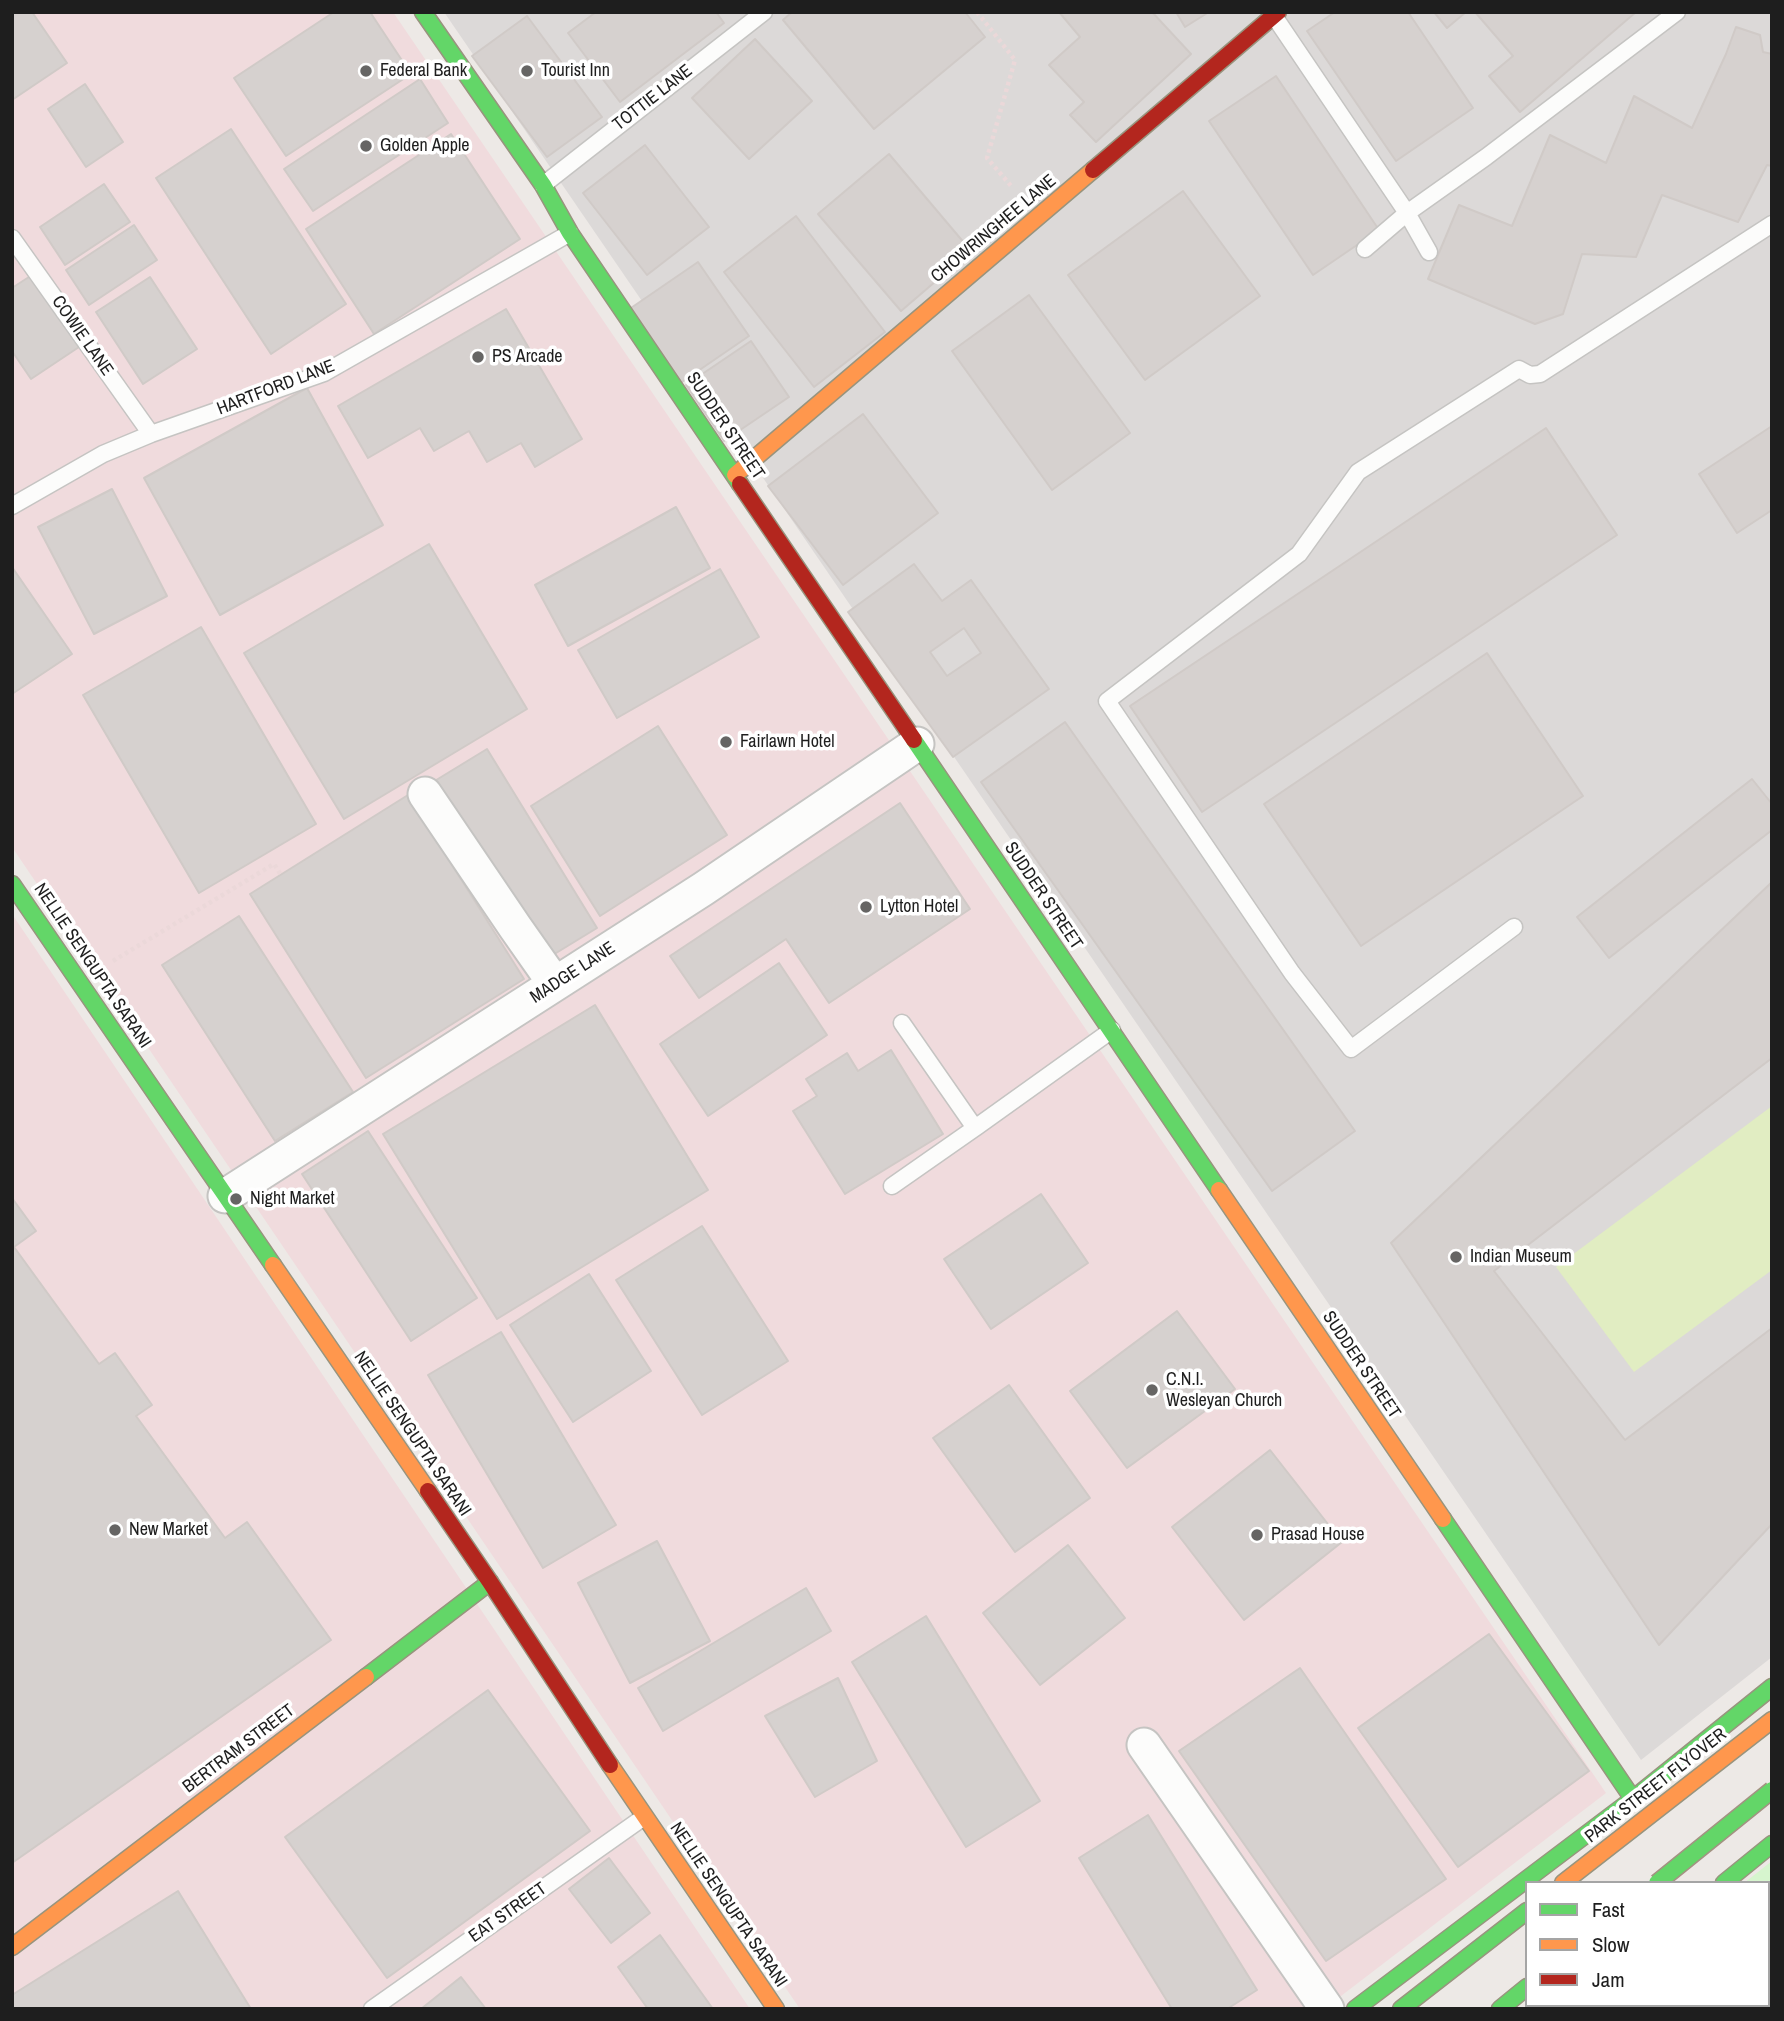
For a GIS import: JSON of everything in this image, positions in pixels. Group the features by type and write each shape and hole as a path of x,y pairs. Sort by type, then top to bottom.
{"street":[{"name":"SUDDER STREET","path":"423,12 542,185 570,233 1633,1799"},
{"name":"CHOWRINGHEE LANE","path":"735,475 1276,14"},
{"name":"MADGE LANE","path":"225,1196 703,889 917,744"},
{"path":"425,794 555,984"},
{"name":"NELLIE SENGUPTA SARANI","path":"12,884 490,1582 776,2009"},
{"name":"BERTRAM STREET","path":"12,1947 490,1582"},
{"path":"1355,2009 1633,1799 1772,1687"},
{"name":"PARK STREET FLYOVER","path":"1566,1881 1772,1720"},
{"path":"1144,1745 1327,2009"},
{"path":"1659,1881 1772,1790"},
{"path":"1726,1881 1772,1844"},
{"path":"1401,2009 1525,1913"},
{"path":"1500,2009 1525,1989"}],"lane":[{"name":"TOTTIE LANE","path":"542,185 764,12"},
{"path":"1365,249 1407,213 1486,157 1677,12"},
{"path":"1276,14 1407,213 1429,252"},
{"path":"1514,927 1350,1049 1292,973 1107,701 1299,554 1358,472 1519,369 1530,375 1541,374 1772,224"},
{"name":"HARTFORD LANE","path":"12,506 103,454 151,434 324,373 570,233"},
{"name":"COWIE LANE","path":"12,238 151,434"},
{"path":"902,1023 975,1128"},
{"path":"892,1186 1112,1030"},
{"name":"EAT STREET","path":"372,2009 645,1817"}],"path":[{"path":"977,12 1015,60 987,158 1038,217"},
{"path":"79,982 274,864 281,875"}],"shaded area":[{"path":"12,12 393,12 1606,1793 1324,2009 800,2009 12,847"},
{"path":"444,12 1772,12 1772,1657 1641,1760"},
{"path":"12,914 750,2009 12,2009"}],"green space":[{"path":"1772,1106 1772,1270 1634,1372 1556,1267"},
{"path":"1772,1861 1772,2009 1587,2009 1770,2007 1770,1881 1747,1881"}],"building":[{"path":"12,12 32,12 67,63 12,100"},
{"path":"334,12 370,12 411,74 286,156 234,78"},
{"path":"596,12 716,12 724,23 620,102 568,33"},
{"path":"792,12 965,12 985,37 874,129 783,20"},
{"path":"1059,12 1152,12 1191,54 1096,142 1070,115 1084,102 1049,65 1080,37"},
{"path":"1176,12 1209,12 1185,27"},
{"path":"1335,12 1408,12 1473,108 1396,161 1307,31"},
{"path":"1434,12 1466,12 1447,28"},
{"path":"1475,12 1636,12 1520,112 1489,76 1513,56"},
{"path":"527,16 602,117 547,157 472,56"},
{"path":"1736,27 1760,35 1763,52 1772,54 1772,166 1767,165 1738,222 1662,195 1636,257 1582,254 1563,314 1535,324 1428,279 1459,205 1512,226 1550,135 1606,163 1634,96 1692,128"},
{"path":"755,39 812,101 749,159 692,98"},
{"path":"1276,76 1379,230 1313,275 1209,121"},
{"name":"Golden Apple","path":"420,79 448,123 313,211 284,169"},
{"path":"85,84 123,142 86,167 48,109"},
{"path":"231,129 346,304 271,354 156,178"},
{"path":"451,134 520,239 374,334 306,229"},
{"path":"645,145 709,227 647,275 583,193"},
{"path":"889,154 971,251 901,311 818,214"},
{"path":"104,184 130,222 65,265 40,227"},
{"path":"1183,191 1260,296 1145,380 1068,275"},
{"path":"796,216 885,332 814,387 724,272"},
{"path":"134,225 157,260 89,305 66,270"},
{"path":"698,262 749,336 679,384 628,310"},
{"path":"32,275 79,347 31,379 12,351 12,288"},
{"path":"150,277 197,349 143,384 96,312"},
{"path":"1029,295 1130,433 1052,490 952,351"},
{"name":"PS Arcade","path":"506,309 582,439 535,467 521,443 487,462 469,431 434,451 420,428 368,458 338,406"},
{"path":"751,341 789,397 724,441 686,385"},
{"path":"307,388 383,525 220,615 144,478"},
{"path":"863,414 938,513 843,585 768,486"},
{"path":"1772,426 1772,510 1737,533 1699,474"},
{"path":"1546,428 1617,535 1202,812 1130,706"},
{"path":"112,489 167,596 94,634 38,527"},
{"path":"676,507 710,568 568,646 535,585"},
{"path":"429,544 527,709 344,819 244,653"},
{"path":"914,564 942,601 971,580 1049,689 953,757 848,612","holes":["964,628 981,653 947,676 930,652"]},
{"path":"12,567 72,654 12,694"},
{"path":"720,569 759,637 617,718 578,650"},
{"path":"201,627 316,824 199,893 83,695"},
{"path":"1487,653 1583,796 1361,946 1264,804"},
{"path":"1065,722 1355,1131 1272,1191 981,782"},
{"path":"658,726 727,835 600,916 531,806"},
{"path":"487,749 597,928 543,961 433,782"},
{"path":"1752,779 1772,804 1772,830 1609,958 1577,917"},
{"path":"408,795 524,979 366,1078 250,894"},
{"path":"900,803 970,909 829,1003 786,939 699,998 670,956"},
{"name":"Indian Museum","path":"1772,882 1772,1058 1494,1271 1625,1440 1772,1328 1772,1524 1659,1645 1391,1243"},
{"path":"239,916 353,1092 275,1141 162,965"},
{"path":"779,963 827,1035 708,1116 660,1044"},
{"path":"595,1005 708,1190 497,1319 383,1134"},
{"path":"891,1050 943,1134 845,1194 793,1111 817,1096 806,1079 847,1053 858,1071"},
{"path":"368,1131 477,1298 411,1341 302,1174"},
{"path":"1041,1194 1088,1263 991,1329 944,1259"},
{"name":"New Market","path":"12,1198 36,1231 14,1247 99,1364 115,1353 152,1405 136,1416 225,1538 247,1522 331,1640 12,1863"},
{"path":"702,1226 788,1361 702,1415 616,1280"},
{"path":"589,1274 651,1371 573,1422 510,1325"},
{"name":"C.N.I. Wesleyan Church","path":"1177,1311 1235,1389 1127,1468 1070,1391"},
{"path":"501,1332 616,1525 543,1568 428,1375"},
{"path":"1009,1385 1090,1498 1015,1552 933,1438"},
{"name":"Prasad House","path":"1270,1450 1342,1542 1244,1620 1172,1527"},
{"path":"657,1541 710,1641 630,1683 578,1583"},
{"path":"1068,1545 1125,1618 1040,1685 983,1613"},
{"path":"806,1588 831,1631 663,1731 638,1688"},
{"path":"926,1616 1040,1801 966,1847 852,1662"},
{"path":"1489,1634 1589,1771 1458,1867 1358,1728"},
{"path":"1300,1668 1446,1879 1326,1961 1179,1751"},
{"path":"838,1678 877,1761 815,1797 765,1716"},
{"path":"488,1690 590,1831 387,1978 285,1837"},
{"path":"1148,1815 1257,1990 1227,2009 1172,2009 1079,1858"},
{"path":"609,1858 650,1913 611,1943 569,1889"},
{"path":"178,1891 251,2009 12,2009 12,1995"},
{"path":"660,1935 713,2009 648,2009 618,1967"},
{"path":"461,1977 486,2009 421,2009"}],"traffic: fast":[{"path":"423,12 543,185 570,233 740,484"},
{"path":"914,740 1219,1190"},
{"path":"12,884 273,1265"},
{"path":"1443,1519 1633,1799"},
{"path":"366,1677 490,1582"},
{"path":"1355,2009 1633,1799 1772,1687"},
{"path":"1659,1881 1772,1790"},
{"path":"1726,1881 1772,1844"},
{"path":"1401,2009 1525,1913"},
{"path":"1500,2009 1525,1989"}],"traffic: slow":[{"path":"735,475 1093,170"},
{"path":"1219,1190 1443,1519"},
{"path":"273,1265 428,1491"},
{"path":"12,1947 366,1677"},
{"path":"1566,1881 1772,1720"},
{"path":"610,1765 776,2009"}],"traffic: jam":[{"path":"1093,170 1278,12"},
{"path":"740,484 914,740"},
{"path":"428,1491 610,1765"}],"place":[{"name":"Federal Bank","path":"366,71"},
{"name":"Tourist Inn","path":"527,71"},
{"name":"Golden Apple","path":"366,146"},
{"name":"PS Arcade","path":"478,357"},
{"name":"Fairlawn Hotel","path":"726,742"},
{"name":"Lytton Hotel","path":"866,907"},
{"name":"Night Market","path":"236,1199"},
{"name":"Indian Museum","path":"1456,1257"},
{"name":"C.N.I. Wesleyan Church","path":"1152,1390"},
{"name":"New Market","path":"115,1530"},
{"name":"Prasad House","path":"1257,1535"}]}
